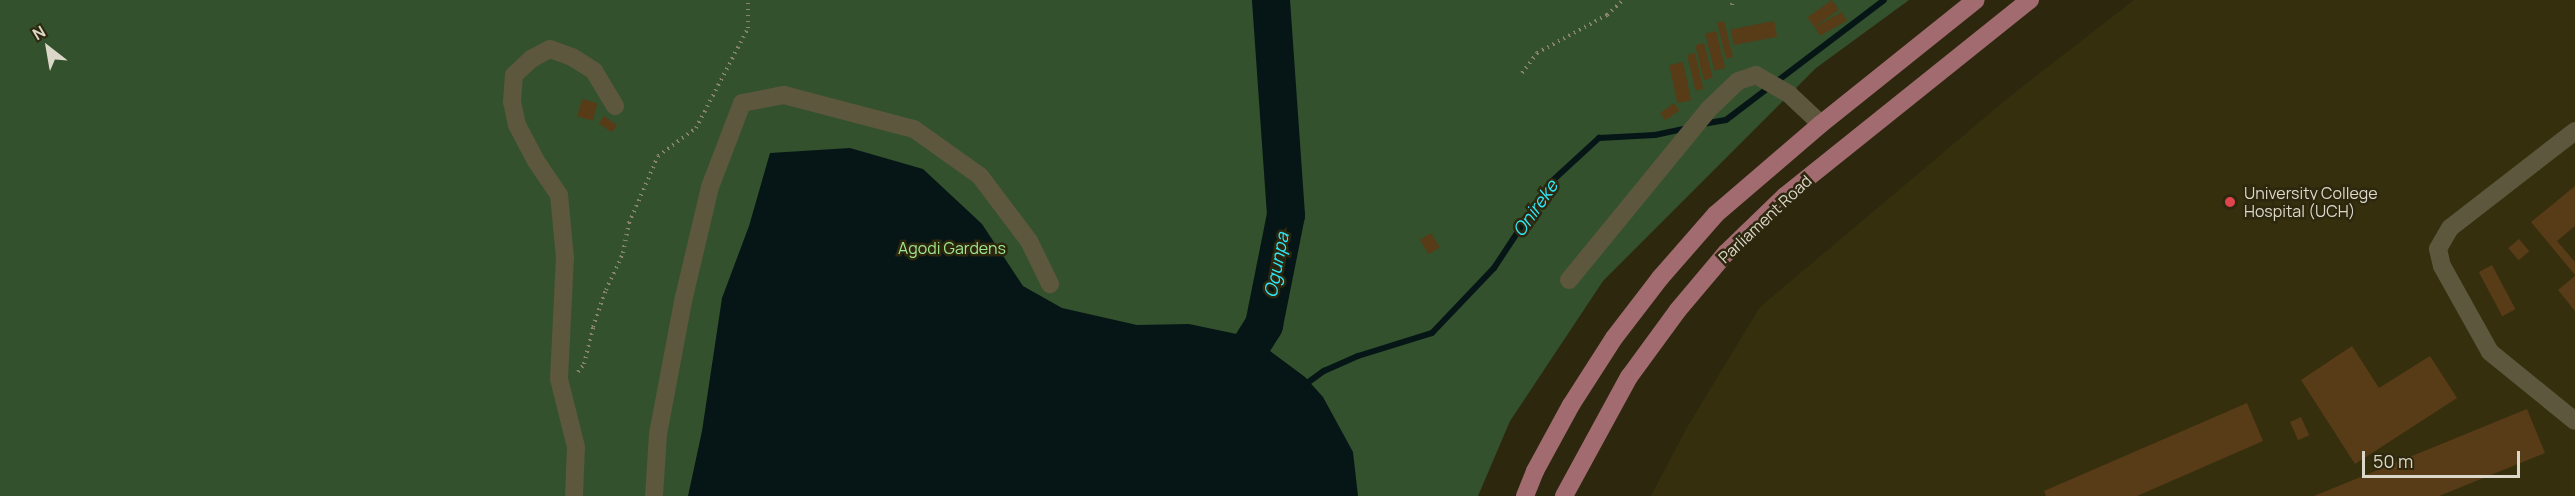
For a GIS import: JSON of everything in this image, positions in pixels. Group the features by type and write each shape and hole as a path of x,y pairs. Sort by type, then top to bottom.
{"main road":[{"name":"Parliament Road","path":"1525,496 1535,471 1571,405 1614,338 1660,278 1716,214 1821,124 1976,0"},
{"name":"Parliament Road","path":"1564,496 1629,377 1678,310 1726,253 1785,196 2030,0"}],"street":[{"path":"574,496 576,447 559,379 565,258 559,195 536,161 518,125 512,102 514,75 531,59 550,50 572,57 594,71 615,106"},
{"path":"1569,280 1709,109 1738,81 1756,75 1790,95 1821,124"},
{"path":"654,496 658,434 684,297 710,187 741,103 784,95 914,129 980,176 1029,241 1050,284"},
{"path":"2575,131 2450,228 2438,249 2442,266 2490,352 2575,421"}],"path":[{"path":"562,393 584,364 592,327 623,253 629,223 658,156 696,128 748,28 748,0"},
{"path":"1522,73 1537,53 1607,15 1623,0"}],"shaded area":[{"name":"University College Hospital (UCH)","path":"2134,0 2575,0 2575,496 1651,496 1686,429 1760,307 2008,98"},
{"path":"850,148 923,169 982,224 1023,286 1062,308 1137,325 1189,324 1251,337 1305,377 1323,397 1353,452 1358,496 688,496 702,431 722,298 749,226 770,153"}],"green space":[{"name":"Agodi Gardens","path":"0,0 1909,0 1816,68 1603,281 1510,421 1478,496 0,496"}],"building":[{"path":"1832,0 1839,10 1814,27 1807,17"},
{"path":"1842,12 1847,21 1820,36 1815,27"},
{"path":"1724,21 1733,57 1726,59 1717,23"},
{"path":"1774,21 1777,37 1734,45 1731,29"},
{"path":"1716,31 1725,68 1715,71 1705,34"},
{"path":"1704,43 1713,78 1704,80 1695,45"},
{"path":"1695,53 1703,89 1696,91 1687,55"},
{"path":"1683,62 1691,100 1677,103 1669,65"},
{"path":"582,99 597,103 593,121 577,116"},
{"path":"1674,103 1679,110 1666,120 1660,113"},
{"path":"604,116 617,125 612,133 599,123"},
{"path":"2575,186 2575,226 2557,241 2575,262 2575,275 2531,222"},
{"path":"1431,233 1440,248 1429,254 1420,240"},
{"path":"2519,239 2529,251 2519,260 2508,248"},
{"path":"2492,265 2515,309 2502,316 2479,272"},
{"path":"2575,276 2575,311 2558,290"},
{"path":"2352,346 2379,388 2430,356 2457,398 2355,464 2301,380"},
{"path":"2247,403 2263,441 2137,496 2046,496 2044,491"},
{"path":"2527,409 2545,453 2439,496 2314,496"},
{"path":"2301,417 2309,435 2298,440 2290,422"}],"waterway":[{"name":"Ogunpa","path":"1227,384 1264,325 1286,215 1271,0"},
{"name":"Onireke","path":"1703,124 1726,120 1884,0"},
{"name":"Onireke","path":"1303,386 1324,371 1358,356 1432,333 1494,268 1550,183 1599,138 1655,135 1687,128"}],"place":[{"name":"University College Hospital (UCH)","path":"2230,202"}]}
